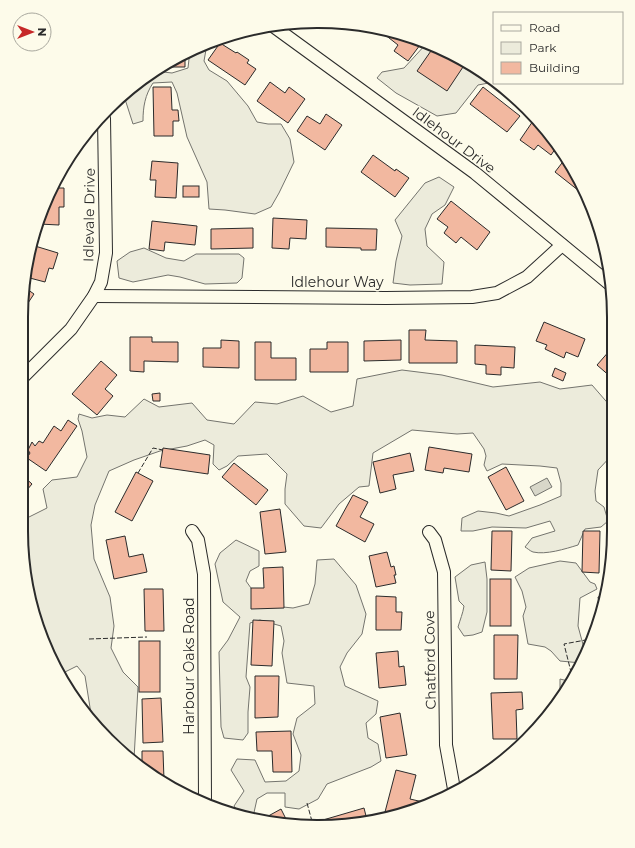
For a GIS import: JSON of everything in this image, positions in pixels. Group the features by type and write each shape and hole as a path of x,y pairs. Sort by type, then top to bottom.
{"street":[{"name":"Idlehour Drive","path":"279,30 475,173 605,279"},
{"name":"Idlevale Drive","path":"28,373 71,329 94,296 101,282 106,253 104,123"},
{"name":"Idlehour Way","path":"94,296 378,298 472,297 497,293 527,278 562,245"},
{"name":"Harbour Oaks Road","path":"192,532 198,540 204,574 205,797"},
{"name":"Chatford Cove","path":"429,532 434,540 444,572 446,745 453,786"}],"green space":[{"path":"423,48 446,58 487,83 478,85 456,113 437,116 396,93 377,78 382,72 404,68"},
{"path":"206,51 204,61 209,70 227,81 248,106 257,122 281,124 290,139 294,162 271,207 255,214 209,209 207,182 187,137 177,93 172,82 153,83 145,101 143,121 133,124 126,101 141,88 165,72 172,73 188,68 189,58"},
{"path":"439,177 454,187 445,205 432,214 425,229 427,246 444,262 442,284 410,285 393,283 402,236 395,220 425,183"},
{"path":"144,248 166,258 184,261 196,254 239,254 244,258 242,278 237,283 205,284 168,275 133,282 119,278 117,261 130,252"},
{"path":"402,370 442,375 493,387 540,382 560,389 592,385 607,402 607,460 598,470 595,491 596,501 604,507 607,522 601,527 585,529 578,545 544,553 533,552 525,547 532,538 555,531 550,521 526,528 492,527 473,531 461,531 462,518 478,511 509,516 561,496 561,483 557,468 502,464 487,471 484,465 486,456 484,449 473,433 457,434 412,430 373,453 369,486 359,487 339,504 321,528 304,526 285,504 287,474 267,454 238,456 227,466 219,470 213,464 214,445 205,440 187,446 160,451 109,471 95,505 91,525 94,559 110,597 114,626 111,648 123,672 138,687 134,754 113,735 90,710 85,676 77,666 65,672 58,659 43,624 30,568 28,518 47,508 43,489 52,480 77,477 87,457 78,419 79,414 92,418 107,415 125,417 144,399 159,407 192,403 207,420 234,424 255,402 277,404 303,396 331,412 353,406 357,379"},
{"path":"236,540 259,551 259,566 250,571 246,581 263,605 293,608 309,604 315,584 317,560 334,559 356,585 366,614 362,634 347,653 340,667 345,686 378,701 376,714 366,723 368,738 378,744 381,761 371,767 327,784 318,799 299,809 285,807 285,793 267,793 257,799 254,812 236,808 234,806 244,791 231,770 237,759 255,760 265,782 286,781 299,771 301,755 293,734 297,718 315,704 314,686 287,683 282,653 284,641 281,626 260,620 250,623 246,677 250,687 248,733 243,740 224,738 221,727 219,652 228,640 240,617 223,602 215,564 220,553"},
{"path":"560,561 576,563 590,582 595,584 597,589 580,598 578,626 583,645 575,662 560,661 545,647 528,644 523,616 526,607 522,591 515,577 529,568"},
{"path":"485,562 487,579 487,612 482,632 464,636 458,627 464,606 459,601 455,577 471,565"},
{"path":"560,679 565,680 560,688"}],"shaded area":[{"path":"547,478 552,487 535,496 530,487"}],"building":[{"path":"388,37 419,46 408,61 394,51 398,45"},
{"path":"222,44 249,60 247,63 256,69 245,85 208,60 218,45"},
{"path":"431,51 463,67 447,91 417,71"},
{"path":"185,60 185,67 173,67"},
{"path":"270,82 285,93 289,87 305,99 288,123 257,101"},
{"path":"153,87 171,87 172,110 178,110 179,121 173,121 173,136 154,136"},
{"path":"483,87 520,116 507,132 470,104"},
{"path":"326,114 342,125 325,150 297,131 307,116 320,124"},
{"path":"531,123 554,151 551,155 538,145 534,150 520,140"},
{"path":"373,155 395,171 396,169 409,178 395,197 361,172"},
{"path":"152,161 178,163 176,198 155,197 156,180 150,180"},
{"path":"562,163 577,190 555,172"},
{"path":"183,186 199,186 199,197 183,197"},
{"path":"59,188 64,188 64,207 59,207 59,225 43,224"},
{"path":"451,201 490,232 477,250 461,237 456,243 444,233 448,227 437,219"},
{"path":"273,218 307,220 306,239 290,238 289,249 272,248"},
{"path":"152,221 197,226 195,245 165,242 164,251 149,249"},
{"path":"253,228 253,248 211,249 211,229"},
{"path":"326,228 377,229 376,250 326,247"},
{"path":"37,247 58,253 53,269 49,268 45,282 30,278"},
{"path":"29,291 34,294 29,302"},
{"path":"544,322 585,339 578,357 566,352 564,358 545,349 547,345 536,341"},
{"path":"409,330 426,330 425,340 457,341 457,363 409,363"},
{"path":"130,337 152,337 152,342 178,342 178,362 144,361 144,372 130,371"},
{"path":"221,340 239,341 239,368 203,367 203,348 221,348"},
{"path":"401,340 401,360 364,361 364,341"},
{"path":"255,342 271,342 271,358 296,358 296,380 255,380"},
{"path":"327,342 348,342 348,372 310,372 310,349 327,349"},
{"path":"475,345 515,347 514,368 501,367 501,375 486,374 486,365 475,364"},
{"path":"607,354 607,374 597,365"},
{"path":"101,361 117,375 105,389 113,396 97,415 72,394"},
{"path":"555,368 566,373 563,381 552,376"},
{"path":"160,393 160,401 153,401 152,394"},
{"path":"68,420 77,426 46,471 28,459 30,453 28,450 32,442 35,446 39,441 43,443 54,426 61,431"},
{"path":"429,447 472,454 469,472 444,468 443,473 425,470"},
{"path":"163,448 210,455 208,474 160,467"},
{"path":"410,453 414,471 393,475 396,489 380,493 373,462"},
{"path":"234,463 268,490 256,505 222,477"},
{"path":"506,467 524,501 506,510 488,477"},
{"path":"136,472 153,481 132,521 115,512"},
{"path":"28,480 32,484 28,489"},
{"path":"353,495 368,502 360,517 374,524 365,542 336,526"},
{"path":"280,509 286,552 265,554 260,512"},
{"path":"492,531 512,531 511,571 491,570"},
{"path":"583,531 600,531 599,573 582,572"},
{"path":"125,536 129,557 143,554 147,572 114,579 106,540"},
{"path":"387,552 391,567 394,566 396,583 376,587 369,556"},
{"path":"283,567 284,608 251,609 251,588 264,588 263,568"},
{"path":"490,579 511,579 511,626 490,626"},
{"path":"144,589 163,589 164,631 145,631"},
{"path":"376,596 396,597 396,612 402,612 401,630 376,630"},
{"path":"253,620 274,621 272,666 251,665"},
{"path":"494,635 518,635 517,679 494,679"},
{"path":"139,641 160,641 160,692 139,692"},
{"path":"398,651 399,667 404,666 406,685 379,688 376,653"},
{"path":"255,676 279,676 278,717 255,718"},
{"path":"522,692 523,709 516,710 517,739 493,739 491,693"},
{"path":"161,698 163,742 143,743 142,699"},
{"path":"400,713 407,755 386,758 380,717"},
{"path":"291,731 292,772 273,772 272,751 257,751 256,732"},
{"path":"142,751 163,751 164,775 157,771 142,761"},
{"path":"396,770 416,775 410,799 420,801 385,812"},
{"path":"364,808 366,816 355,818 324,820"},
{"path":"281,809 286,818 280,818 269,816"}],"fence":[{"path":"138,473 153,448 163,450"},
{"path":"89,639 147,637"},
{"path":"571,670 564,644 585,640"},
{"path":"307,803 312,820"}]}
